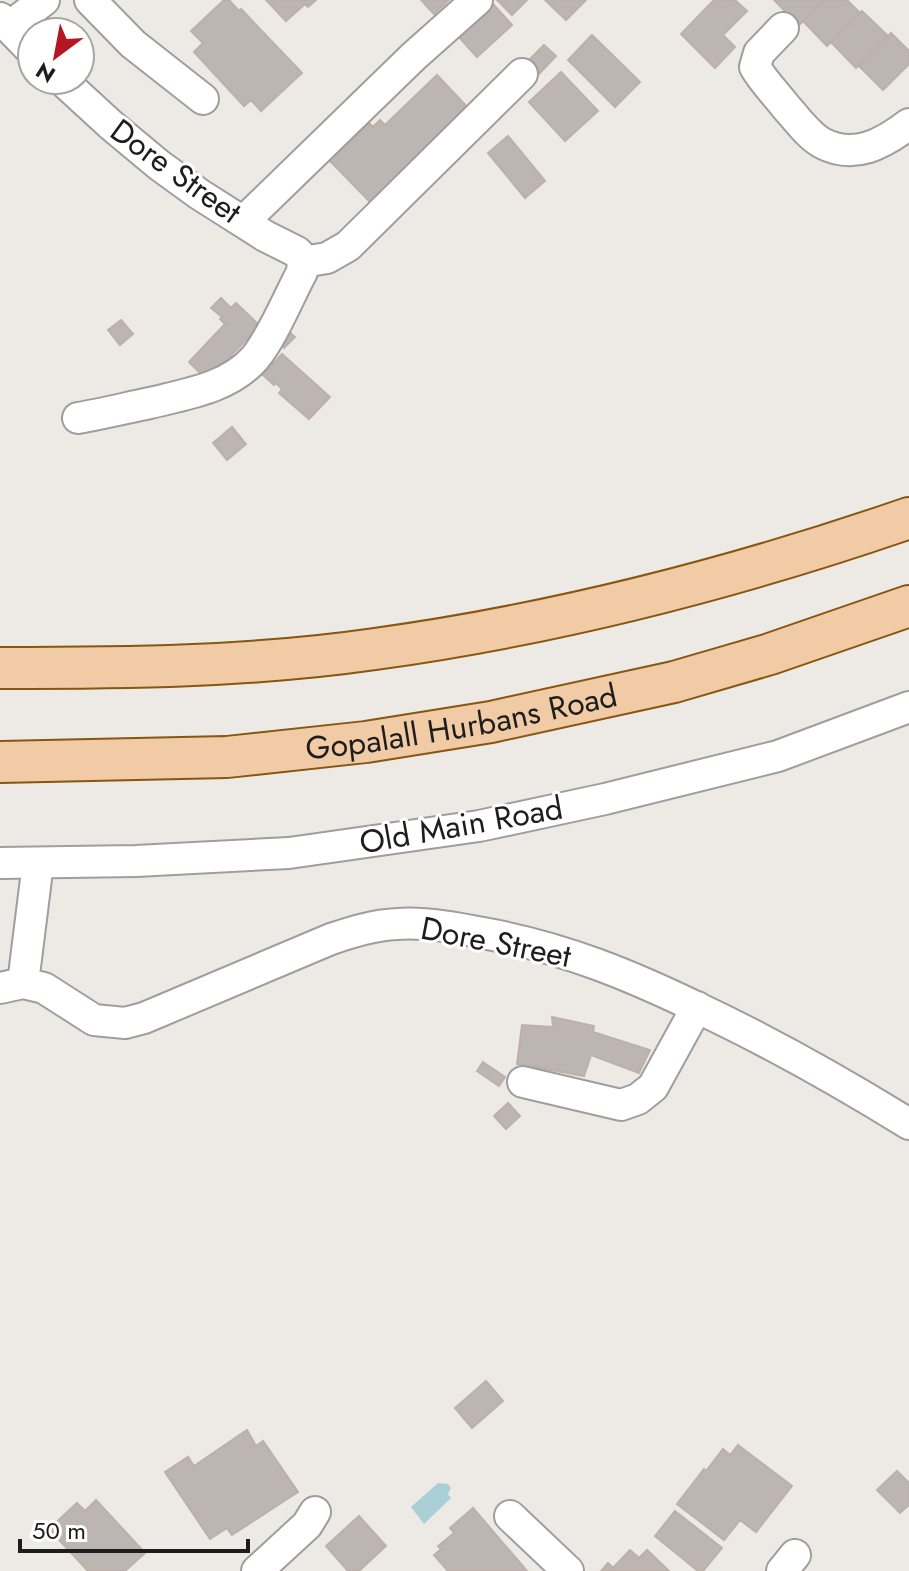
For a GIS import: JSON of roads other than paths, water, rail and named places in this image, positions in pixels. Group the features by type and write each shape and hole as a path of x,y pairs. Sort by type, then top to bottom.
{"main road":[{"path":"0,668 136,668 220,664 372,650 456,637 631,601 824,547 909,518"},
{"name":"Gopalall Hurbans Road","path":"0,762 227,757 366,742 491,722 674,682 770,654 909,606"}],"street":[{"path":"4,22 44,0"},
{"path":"90,0 133,44 203,99"},
{"path":"243,222 414,56 477,0"},
{"path":"783,28 759,53 755,67 799,121 822,142 844,150 861,150 875,147 909,124"},
{"path":"78,418 206,389 229,379 254,359 265,343 302,272 300,257 327,258 348,246 522,74"},
{"name":"Dore Street","path":"79,96 159,165 199,194 300,257"},
{"name":"Old Main Road","path":"0,863 136,861 289,853 479,826 605,799 778,756 909,707"},
{"path":"12,985 38,863"},
{"name":"Dore Street","path":"12,985 44,988 94,1020 125,1023 361,929 396,924 449,926 523,941 593,961 762,1038 909,1124"},
{"path":"523,1082 621,1105 638,1099 653,1087 697,1007"},
{"path":"257,1571 307,1525 315,1512"},
{"path":"510,1516 568,1571"}],"water":[{"path":"438,1483 448,1484 451,1498 424,1524 411,1507"}]}
